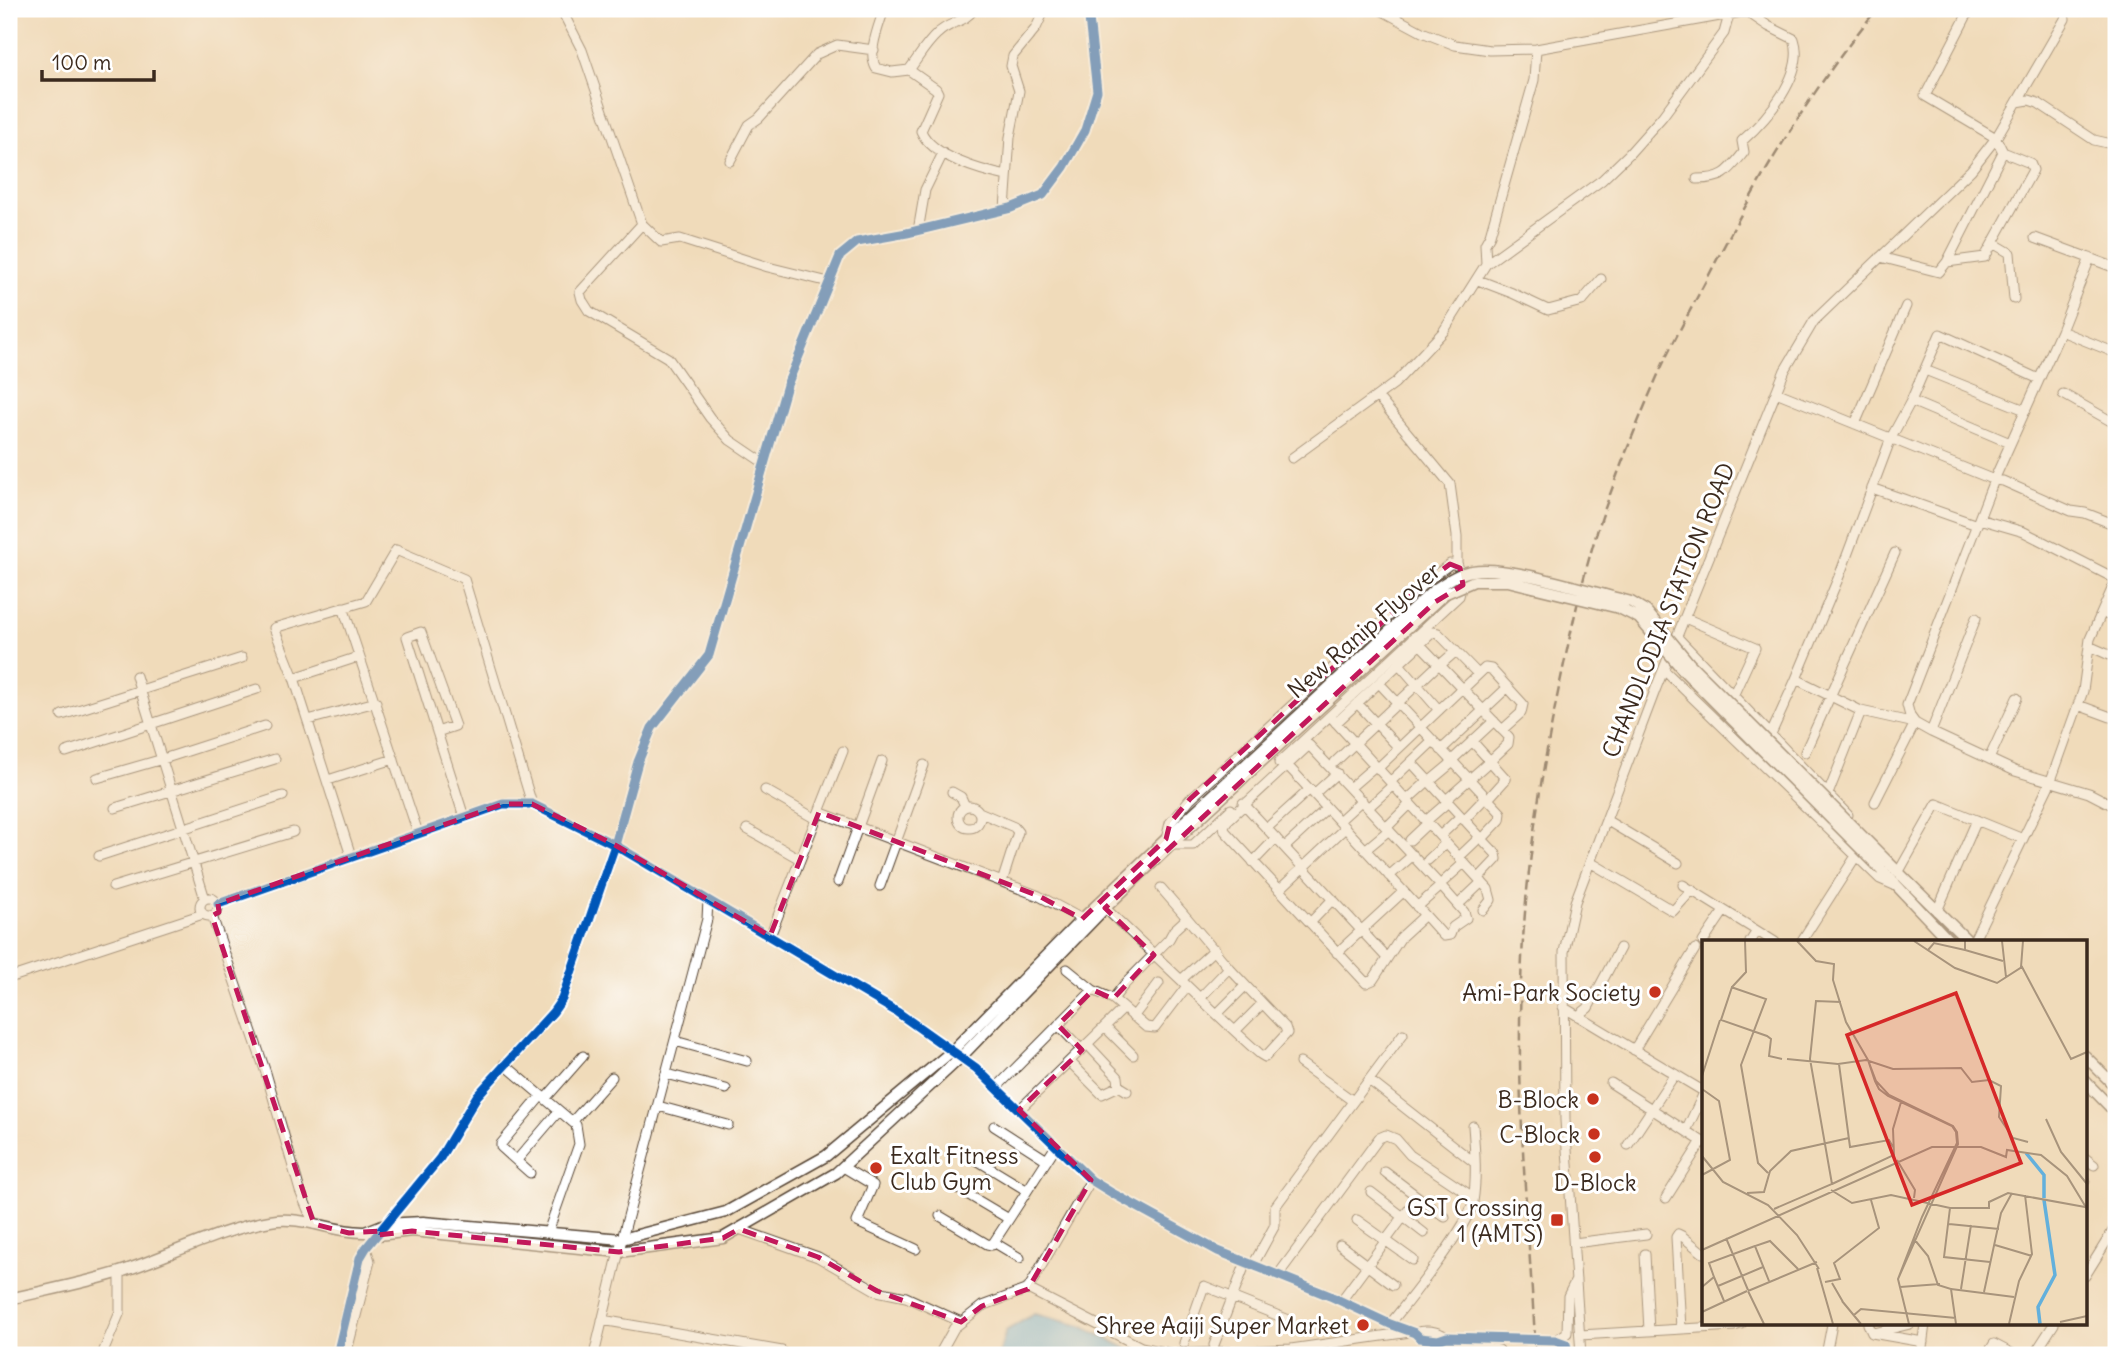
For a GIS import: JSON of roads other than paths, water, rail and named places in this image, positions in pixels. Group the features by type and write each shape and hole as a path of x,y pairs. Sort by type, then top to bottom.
{"main road":[{"name":"New Ranip Flyover","path":"1170,842 1434,590 1465,572 1489,569 1512,572 1630,602 1646,611 1689,663 1885,866 1897,887 1948,940"},
{"path":"365,1232 378,1236 412,1231 619,1252 723,1238 836,1174 1170,842"},
{"path":"9,1299 120,1272 271,1220 290,1219 349,1233 365,1232 385,1224 423,1222 622,1239 726,1212 826,1156 956,1054 1082,919 1170,842"},
{"name":"New Ranip Flyover","path":"1885,866 1898,873 1969,940"},
{"path":"2086,1057 2116,1087"},
{"path":"2086,1083 2116,1113"}],"street":[{"path":"561,9 582,50 642,224 661,242 680,239 768,267 829,282"},
{"path":"884,9 875,38 872,61 877,68 891,72 909,70 936,89 936,97 921,131 926,141 943,153 988,172 1007,176"},
{"path":"909,70 939,32 954,22 967,18 974,9"},
{"path":"1005,209 1010,137 1019,91 1011,66 1013,56 1036,28 1042,15 1041,9"},
{"path":"337,1355 360,1258 366,1248 440,1158 477,1096 562,999 615,845 638,762 652,727 709,655 787,385 841,256 857,242 918,231 1005,209 1043,195 1064,167 1085,130 1097,91 1088,9"},
{"path":"1379,9 1422,32 1455,45 1490,50 1536,49 1759,9"},
{"path":"1947,262 1985,257 2034,170 2029,163 2003,152 1996,138 1926,96 1970,9"},
{"path":"1697,179 1716,179 1728,172 1744,152 1742,141 1755,130 1780,99 1799,53 1794,39 1746,11"},
{"path":"1292,458 1395,383 1443,332 1486,264 1602,180 1629,154 1662,117 1724,33 1729,15"},
{"name":"CHANDLODIA STATION ROAD","path":"1581,1355 1565,1120 1563,1007 1564,952 1575,902 1677,637 1785,370 1815,321 1971,170 1996,138 2065,19"},
{"path":"730,161 748,125 759,118 817,54 836,44 874,50"},
{"path":"1486,264 1485,244 1490,235 1534,80 1536,49"},
{"path":"2017,102 2029,100 2038,103 2094,140 2115,143"},
{"path":"1880,257 1939,272 1947,262 2003,152"},
{"path":"918,231 925,190 943,153"},
{"path":"642,224 580,292 582,300 590,311 668,358 710,418 730,440 764,463"},
{"path":"2035,238 2116,268"},
{"path":"1993,243 2010,253 2014,299"},
{"path":"1915,723 1910,716 1908,705 1994,480 2061,331 2090,258"},
{"path":"1478,280 1548,310 1583,301 1601,279"},
{"path":"1855,424 1906,306"},
{"path":"2061,331 2116,353"},
{"path":"1771,734 1840,574 1891,438 1926,370 1940,334 2039,379"},
{"path":"1926,370 2025,410"},
{"path":"1776,392 1994,480 2003,481 2071,511 2085,513 2116,525"},
{"path":"2063,394 2116,424"},
{"path":"1377,396 1450,484 1457,536 1457,562 1463,581 1460,596 1333,720 1193,845 1170,842 1170,823 1189,799 1426,582 1450,564 1457,562"},
{"path":"1911,401 2010,443"},
{"path":"1872,488 1978,522 2024,532 2116,583 2089,646 2083,691 2050,783 1972,940"},
{"path":"351,856 294,678 274,628 366,601 396,550 464,579 532,804"},
{"path":"1805,752 1895,553"},
{"path":"343,607 418,833"},
{"path":"2102,611 2116,619"},
{"path":"1685,618 1755,648 1734,695 1718,722"},
{"path":"1931,732 1976,618"},
{"path":"437,733 455,726 421,632 407,637 437,733 464,817"},
{"path":"1333,720 1357,703 1399,664 1417,640 1433,632 1478,674"},
{"path":"1677,637 1892,862 1898,873"},
{"path":"1410,840 1510,740 1417,640"},
{"path":"2089,646 2116,658"},
{"path":"1335,762 1456,651"},
{"path":"294,678 358,657"},
{"path":"62,715 242,658"},
{"path":"1399,664 1440,710"},
{"path":"1353,785 1399,748 1488,667 1524,704 1524,708 1503,730"},
{"path":"1664,670 1880,879 1897,887"},
{"path":"136,676 205,899"},
{"path":"1796,680 1861,710 1915,723 2015,771 2089,793 2116,807"},
{"path":"1379,682 1502,816 1443,883 1417,907"},
{"path":"1441,750 1508,687"},
{"path":"66,752 257,689"},
{"path":"1989,759 2017,698"},
{"path":"308,720 376,702"},
{"path":"1357,703 1399,748"},
{"path":"2078,705 2116,719"},
{"path":"1828,794 1861,710"},
{"path":"1333,720 1488,889 1490,900 1483,910"},
{"path":"1365,850 1389,827 1408,802 1494,721"},
{"path":"1875,802 1915,723"},
{"path":"97,778 163,760 265,726"},
{"path":"1279,890 1342,825 1392,783 1433,741"},
{"path":"1428,860 1463,818 1506,779 1472,741"},
{"path":"1309,745 1367,802 1413,855 1443,883 1464,912 1465,918 1453,927 1450,934 1444,936 1284,762 1309,745"},
{"path":"770,936 843,751"},
{"path":"115,808 275,759"},
{"path":"328,780 394,759"},
{"path":"838,882 882,761"},
{"path":"1411,762 1497,859 1462,901"},
{"path":"880,886 924,765"},
{"path":"1267,828 1338,773"},
{"path":"765,790 817,816 897,841 1039,896 1082,919"},
{"path":"952,792 961,797 965,806"},
{"path":"99,856 283,796"},
{"path":"1242,802 1387,958"},
{"path":"1242,802 1224,826 1225,831 1366,983 1373,980 1407,930 1425,915"},
{"path":"218,904 503,804 532,804 615,845 897,1013 976,1068 1091,1180 1218,1251 1414,1332 1420,1338 1525,1340"},
{"path":"1898,873 1937,804 2023,839"},
{"path":"979,812 980,819 970,828 963,827 957,817 965,806 974,806 979,812 1014,827 1018,832 1002,881"},
{"path":"1285,847 1327,808"},
{"path":"1606,820 1678,863"},
{"path":"1937,911 1977,820"},
{"path":"747,829 800,859"},
{"path":"113,887 293,832"},
{"path":"1253,862 1276,838"},
{"path":"1389,876 1413,855"},
{"path":"1802,940 1856,856"},
{"path":"1590,862 1673,911 1688,888 1772,940"},
{"path":"1105,908 1265,1057 1287,1030 1229,968 1161,888"},
{"path":"1337,953 1403,892"},
{"path":"9,978 218,910 218,904 214,900 205,899"},
{"path":"205,899 200,906 207,915 266,1073 300,1191 314,1224"},
{"path":"1310,923 1333,899"},
{"path":"594,1355 707,919 708,900"},
{"path":"1704,940 1724,911"},
{"path":"1113,999 1187,918"},
{"path":"1750,940 1757,931"},
{"path":"1634,1050 1701,945"},
{"path":"1578,1016 1588,1009 1620,948"},
{"path":"1068,969 1093,990 1113,999 1146,1027 1155,1028 1184,983 1215,949"},
{"path":"1200,998 1229,968"},
{"path":"1133,1017 1159,983"},
{"path":"1217,1014 1245,986"},
{"path":"996,1088 1093,990"},
{"path":"1235,1031 1262,1004"},
{"path":"1563,1007 1702,1092"},
{"path":"1019,1111 1123,1009"},
{"path":"1058,1025 1118,1077 1123,1088 1101,1094 1070,1062"},
{"path":"1105,1027 1133,1055"},
{"path":"1214,1345 1232,1298 1249,1264 1275,1225 1275,1207 1403,1034"},
{"path":"675,1041 747,1061"},
{"path":"530,1173 501,1144 583,1056"},
{"path":"1300,1063 1353,1101"},
{"path":"504,1064 576,1125 579,1144 548,1233"},
{"path":"666,1074 726,1089"},
{"path":"1628,1145 1675,1074"},
{"path":"572,1122 612,1077"},
{"path":"1369,1080 1475,1163"},
{"path":"1611,1083 1702,1141"},
{"path":"1686,1131 1702,1095"},
{"path":"658,1106 728,1125"},
{"path":"517,1160 559,1111"},
{"path":"994,1126 1047,1160"},
{"path":"1390,1324 1456,1236 1473,1204 1476,1176 1473,1126"},
{"path":"1278,1275 1379,1138 1387,1135 1396,1139 1410,1155 1473,1197"},
{"path":"1666,1198 1702,1144"},
{"path":"995,1243 1056,1146"},
{"path":"975,1159 1026,1191"},
{"path":"2086,1159 2094,1165"},
{"path":"843,1167 873,1185 857,1222 916,1249"},
{"path":"1385,1172 1445,1217"},
{"path":"939,1355 954,1328 982,1306 1028,1289 1091,1180"},
{"path":"957,1188 1009,1219"},
{"path":"1371,1192 1424,1233"},
{"path":"1341,1301 1418,1196"},
{"path":"940,1216 987,1244 995,1243 1020,1258"},
{"path":"1357,1220 1413,1260"},
{"path":"2086,1274 2116,1226"},
{"path":"739,1229 818,1257 877,1291 906,1297 961,1322"},
{"path":"1574,1243 1646,1234"},
{"path":"1681,1329 1678,1234 1702,1252"},
{"path":"1340,1245 1393,1285"},
{"path":"346,1355 370,1261 366,1248"},
{"path":"1645,1254 1649,1331"},
{"path":"102,1355 120,1312 120,1272"},
{"path":"1569,1355 1566,1344 1555,1340 1567,1333 1568,1296 1576,1280"},
{"path":"1184,1343 1204,1286 1289,1320"},
{"path":"1028,1289 1141,1347 1174,1354 1324,1350 1414,1332"},
{"path":"602,1320 782,1351 785,1355"},
{"path":"1580,1335 1717,1326"},
{"path":"1826,1355 1832,1326"},
{"path":"1870,1329 1894,1326"},
{"path":"1921,1355 1925,1326"},
{"path":"2036,1354 2053,1326"},
{"path":"1870,1329 1923,1342"},
{"path":"1446,1337 1453,1343 1500,1351 1500,1355"},
{"path":"1987,1355 1994,1344 2015,1355"}],"water":[{"path":"1034,1314 1081,1326 1141,1355 999,1355 1006,1331"}],"tunnel":[{"path":"1525,1340 1555,1340"}],"railway":[{"path":"1536,1355 1520,1076 1523,944 1529,868 1540,791 1553,716 1580,594 1597,531 1616,477 1675,339 1746,205 1786,138 1829,72 1877,9"}],"place":[{"name":"Ami-Park Society","path":"1655,992"},
{"name":"B-Block","path":"1593,1099"},
{"name":"C-Block","path":"1594,1134"},
{"name":"D-Block","path":"1595,1157"},
{"name":"Exalt Fitness Club Gym","path":"876,1168"},
{"name":"GST Crossing 1 (AMTS)","path":"1557,1220"},
{"name":"Shree Aaiji Super Market","path":"1363,1325"}]}
